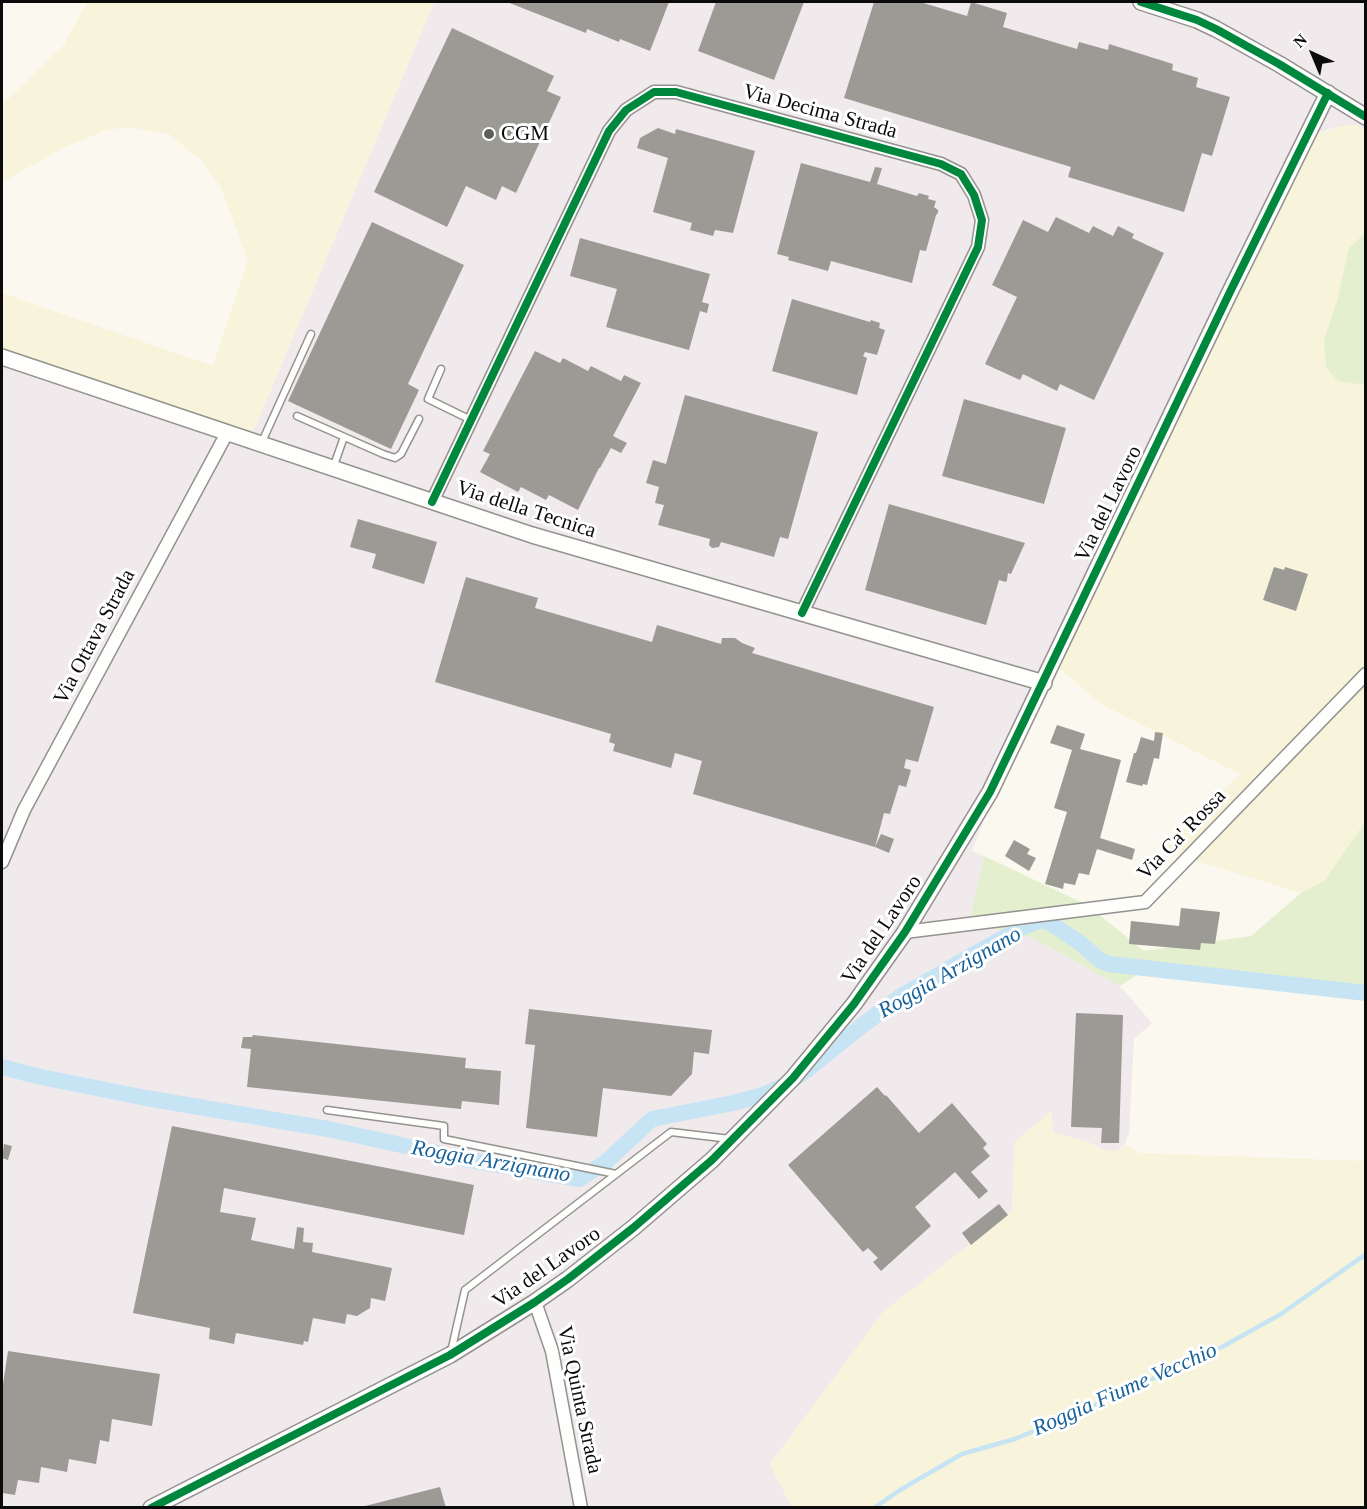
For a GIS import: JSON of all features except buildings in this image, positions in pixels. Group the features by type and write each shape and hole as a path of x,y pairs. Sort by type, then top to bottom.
{"street":[{"path":"1142,2 1197,20 1328,93 1365,117"},
{"name":"Via Decima Strada","path":"432,502 609,131 626,110 654,92 676,92 941,164 961,174 974,195 982,220 978,247 801,613"},
{"name":"Via del Lavoro","path":"151,1508 450,1355 535,1302 633,1228 712,1160 793,1078 854,1004 905,932 990,792 1328,93"},
{"name":"Via della Tecnica","path":"2,357 532,535 1044,683"},
{"name":"Via Ottava Strada","path":"2,862 24,810 227,433"},
{"name":"Via Ca' Rossa","path":"905,932 1145,902 1365,674"},
{"name":"Via Quinta Strada","path":"535,1302 552,1351 581,1508"}],"lane":[{"path":"261,444 311,334"},
{"path":"441,369 428,399 471,420"},
{"path":"297,416 395,458 401,454 420,419"},
{"path":"333,469 344,437"},
{"path":"327,1110 444,1126 444,1139 616,1174"},
{"path":"450,1355 465,1290 671,1131 732,1139"}],"shaded area":[{"path":"87,2 434,2 250,439 2,352 2,293 213,366 248,261 221,187 201,160 169,134 130,127 106,130 65,147 2,182 2,105 64,45"},
{"path":"434,2 1365,2 1365,129 1358,125 1347,125 1313,135 1004,770 972,851 984,856 969,923 1031,937 1120,986 1152,1023 1134,1039 1129,1133 1125,1144 1117,1151 1110,1151 1053,1133 1051,1112 1015,1142 1012,1211 883,1313 770,1464 792,1507 2,1508 2,352 250,439"},
{"path":"1347,125 1358,125 1365,129 1365,235 1363,235 1337,301 1324,340 1326,368 1338,381 1365,385 1365,822 1325,880 1301,893 1161,850 1240,774 1101,704 1053,663 1313,135"},
{"path":"1051,1111 1053,1133 1088,1142 1110,1151 1117,1151 1125,1144 1139,1153 1365,1161 1365,1507 792,1507 770,1464 883,1312 1012,1211 1015,1142"}],"green space":[{"path":"1364,234 1366,235 1365,385 1338,381 1326,368 1324,340 1337,301 1349,248"},
{"path":"1365,822 1365,996 1143,971 1120,986 1031,937 969,923 984,856 1087,905 1144,951 1251,936 1301,893 1325,880"}],"waterway":[{"name":"Roggia Arzignano","path":"2,1067 146,1098 328,1129 465,1159 579,1179 606,1162 652,1119 733,1103 763,1095 787,1084 900,997 1023,927 1042,920 1049,922 1080,943 1101,961 1109,964 1366,993"},
{"name":"Roggia Fiume Vecchio","path":"874,1508 962,1454 1015,1439 1222,1347 1281,1314 1366,1254"}],"cycle path":[{"path":"1141,2 1197,20 1216,29 1366,117"},
{"path":"432,502 609,131 626,110 654,92 676,92 941,164 961,174 974,195 982,220 978,247 802,613"},
{"path":"151,1508 450,1355 535,1302 633,1228 712,1160 793,1078 854,1004 905,932 990,792 1328,93"}],"place":[{"name":"CGM","path":"489,134"}]}
